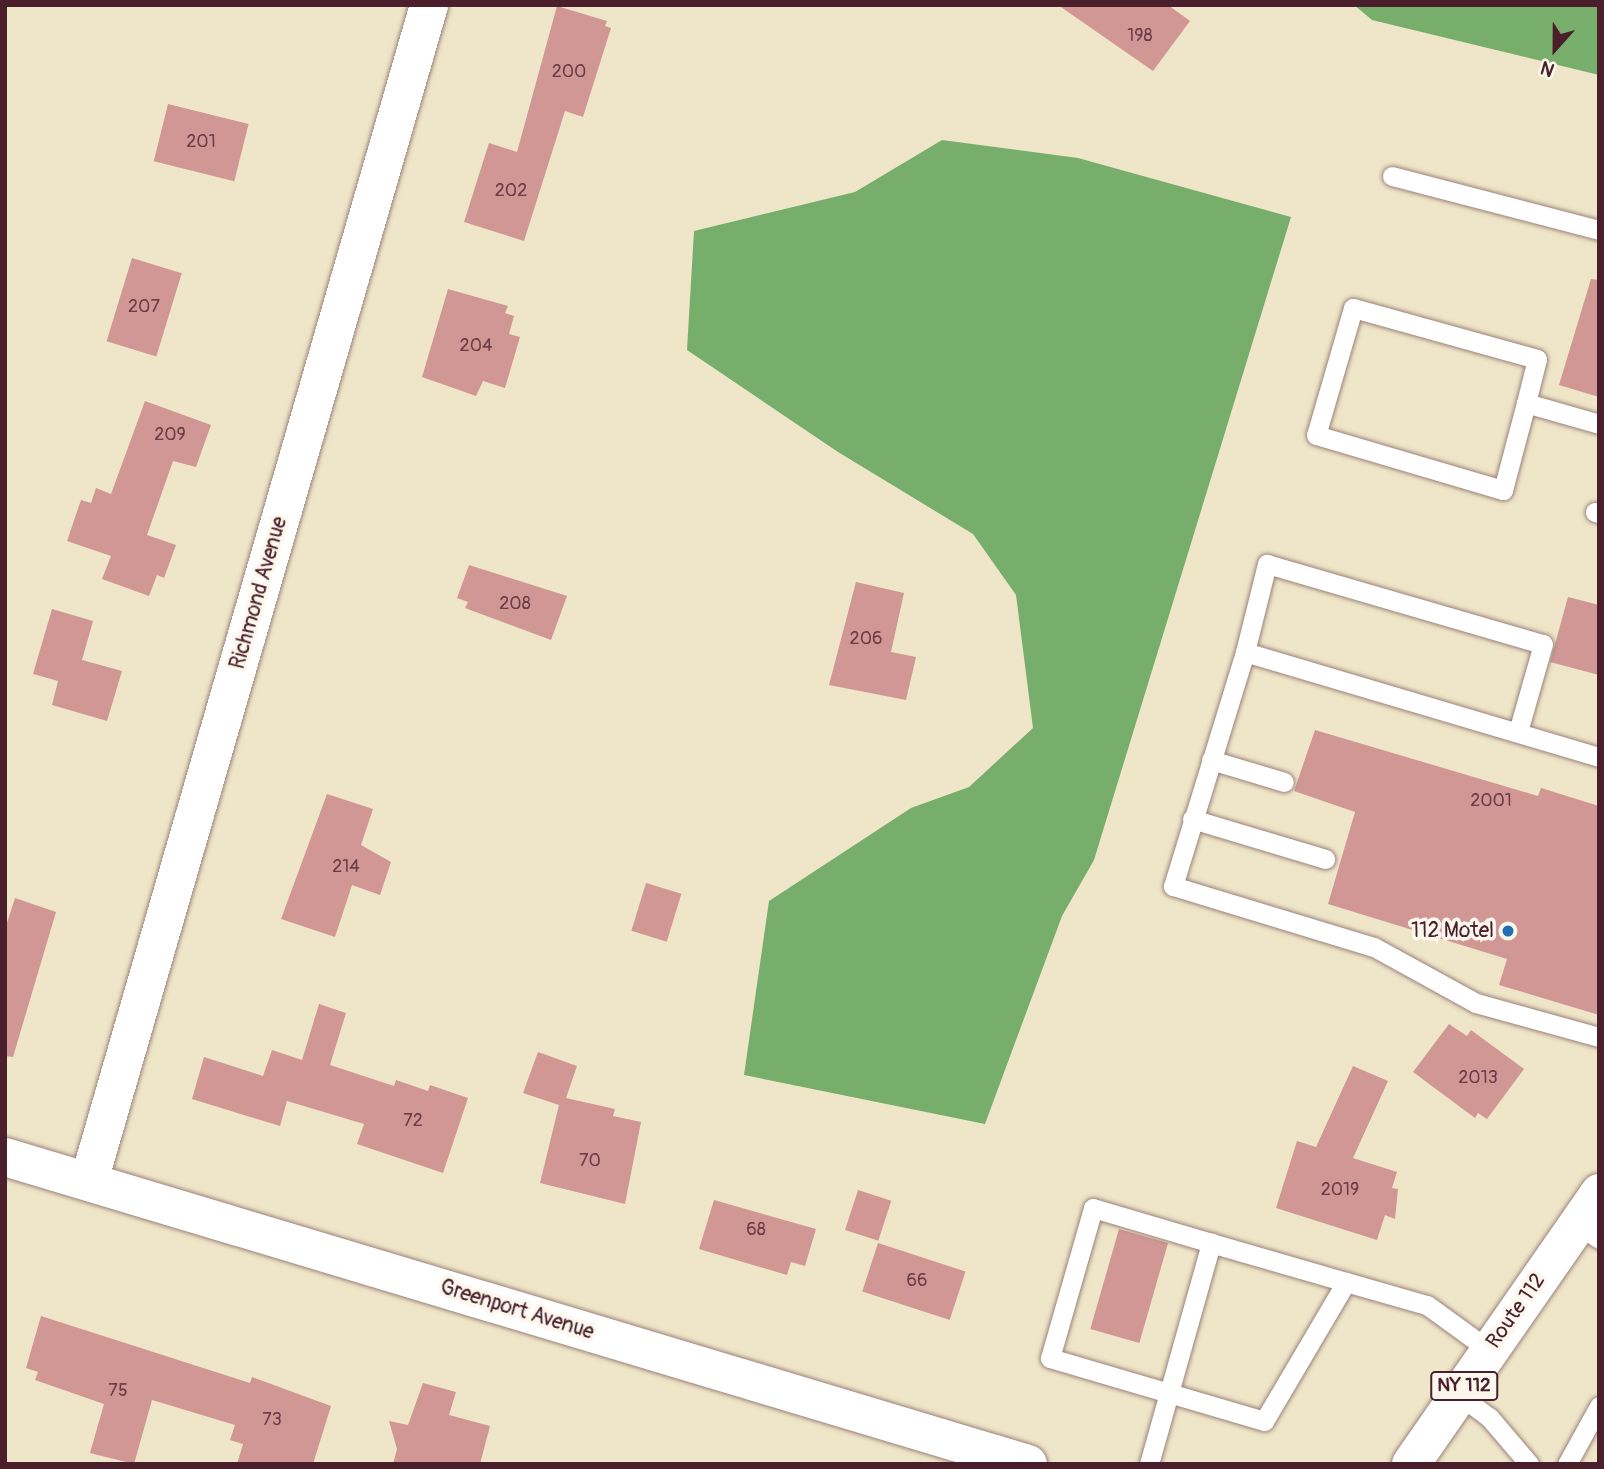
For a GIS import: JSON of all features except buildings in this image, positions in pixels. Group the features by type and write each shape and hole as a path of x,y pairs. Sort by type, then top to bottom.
{"street":[{"name":"Richmond Avenue","path":"89,1181 429,5"},
{"name":"Greenport Avenue","path":"5,1157 1028,1464"},
{"name":"Route 112","path":"1411,1464 1489,1350 1588,1231 1599,1193"}],"lane":[{"path":"1392,176 1599,230"},
{"path":"1353,308 1537,359 1526,403 1503,490 1316,435 1353,308"},
{"path":"1526,403 1599,424"},
{"path":"1518,733 1543,644 1268,564 1245,652 1173,886 1374,947 1476,1003 1599,1038"},
{"path":"1245,652 1599,757"},
{"path":"1211,760 1284,782"},
{"path":"1192,819 1325,859"},
{"path":"1346,1282 1264,1421 1050,1357 1093,1208 1211,1243 1346,1282 1427,1306 1489,1350"},
{"path":"1149,1464 1211,1243"},
{"path":"1458,1394 1489,1417 1529,1464"},
{"path":"1567,1464 1599,1406"}],"green space":[{"path":"1354,5 1599,5 1599,75 1372,20"},
{"path":"942,140 1078,158 1291,217 1094,860 1062,916 985,1124 744,1075 769,901 911,808 969,787 1033,728 1016,595 973,534 838,452 687,350 694,231 855,192"}],"place":[{"name":"112 Motel","path":"1508,931"}]}
